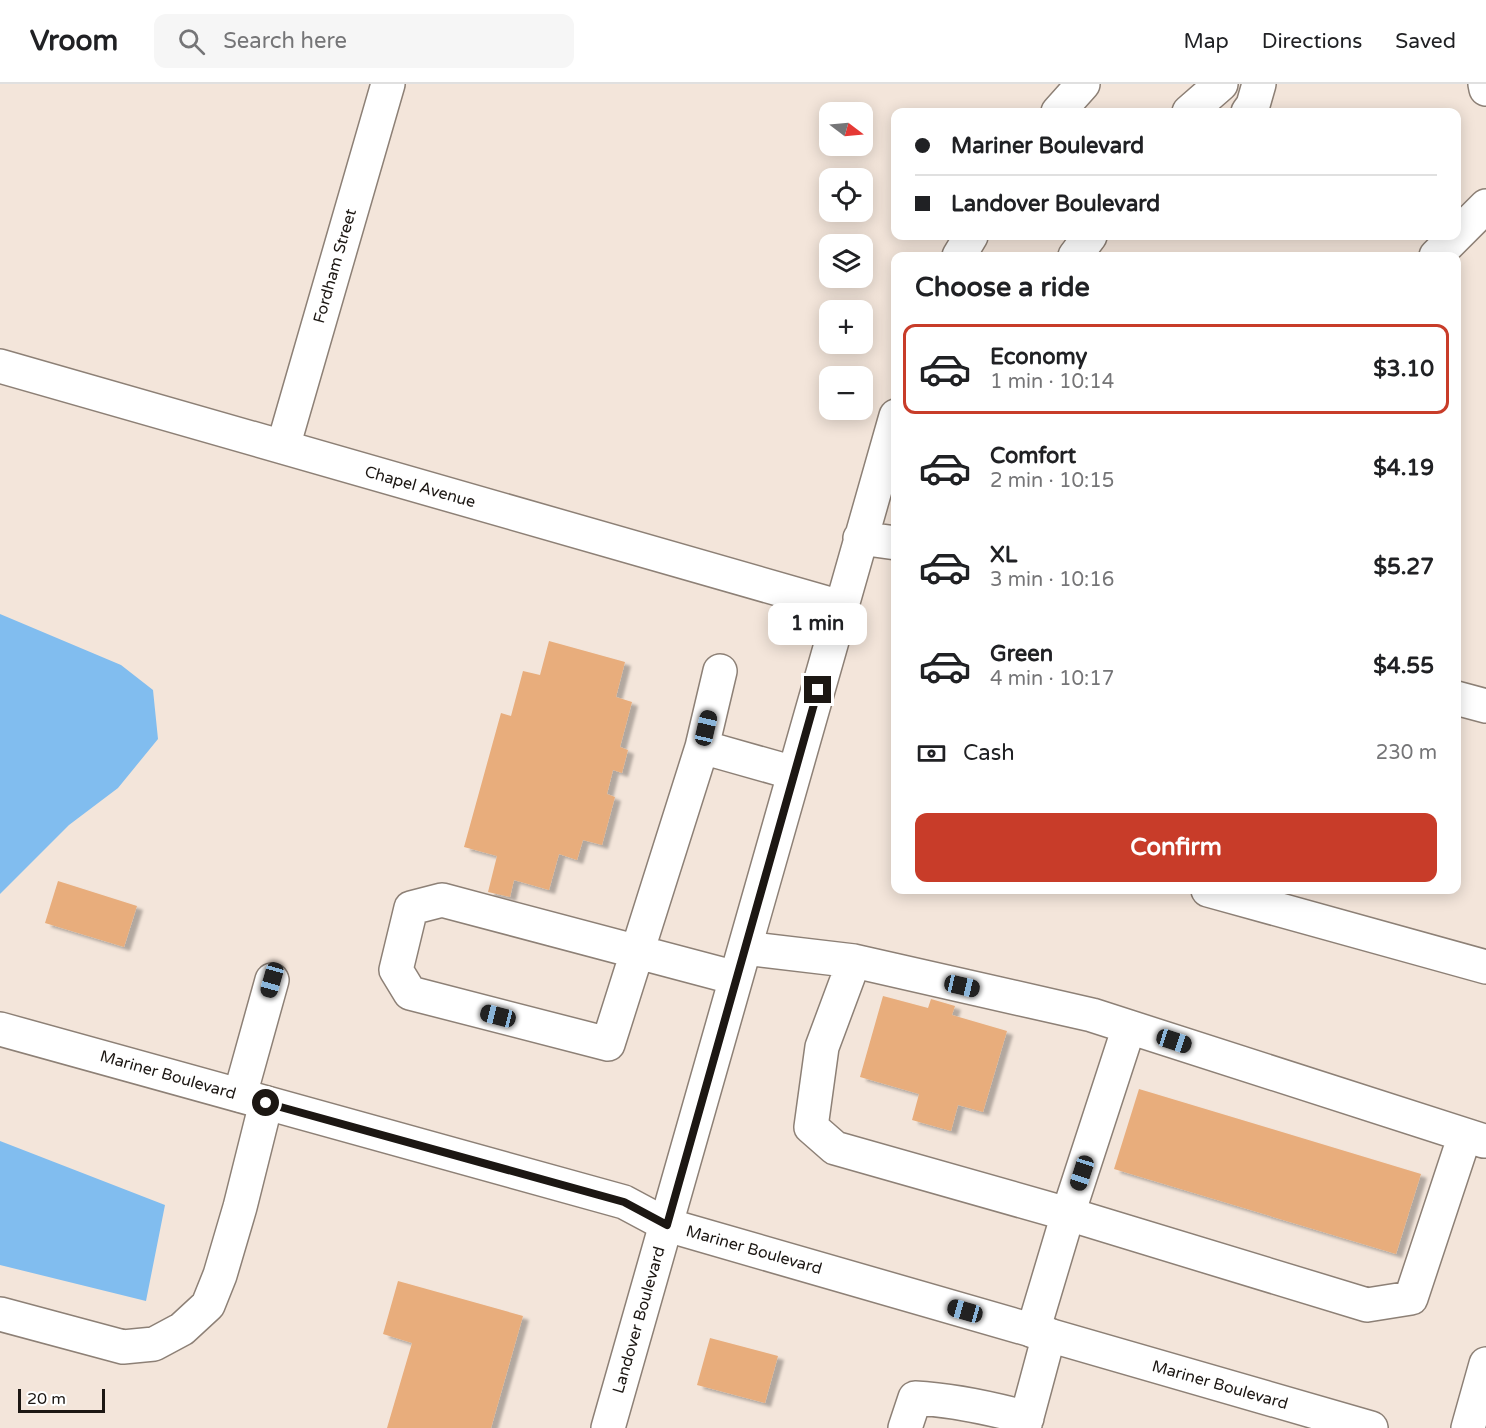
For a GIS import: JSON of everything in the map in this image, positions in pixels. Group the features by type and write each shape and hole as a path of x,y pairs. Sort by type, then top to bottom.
{"street":[{"name":"Fordham Street","path":"283,447 388,84"},
{"path":"1062,108 1083,84"},
{"path":"1194,108 1221,84"},
{"path":"1251,108 1259,84"},
{"path":"1485,84 1486,89"},
{"path":"1461,231 1486,206"},
{"path":"1440,252 1452,240"},
{"name":"Chapel Avenue","path":"0,366 841,607"},
{"name":"Landover Boulevard","path":"608,1428 891,433"},
{"path":"860,538 891,542"},
{"path":"720,671 702,747 637,950 608,1044 410,993 396,970 411,908 442,900 637,950 741,963 854,961 1092,1015 1475,1138 1411,1298 1366,1305 1068,1214 835,1148 811,1127 822,1047 854,961"},
{"path":"1461,699 1486,706"},
{"path":"702,747 794,773"},
{"path":"1222,894 1486,967"},
{"path":"0,1314 123,1347 154,1344 182,1329 208,1305 220,1275 240,1207 253,1099 272,980"},
{"path":"905,1428 915,1398 984,1406 1026,1423 1041,1333 1068,1214 1129,1027"},
{"name":"Mariner Boulevard","path":"0,1029 624,1202 667,1225 1371,1428"},
{"path":"1468,1428 1486,1364"}],"water":[{"path":"0,614 121,665 153,690 158,739 118,788 69,825 0,894"},
{"path":"0,1141 165,1205 146,1301 0,1265"}],"building":[{"path":"549,641 625,662 616,697 632,702 620,747 628,750 622,773 613,770 607,794 615,797 602,845 583,840 577,860 559,854 549,890 514,880 510,897 488,892 497,856 464,847 501,713 511,716 523,671 540,675"},
{"path":"58,881 137,906 124,947 45,923"},
{"path":"883,996 928,1008 931,999 955,1006 952,1015 1007,1031 983,1112 958,1105 951,1131 912,1120 919,1094 860,1077"},
{"path":"1139,1089 1421,1174 1396,1254 1114,1169"},
{"path":"398,1281 523,1316 491,1428 387,1428 412,1343 383,1334"},
{"path":"710,1338 778,1356 765,1403 697,1385"}],"route":[{"path":"266,1103 624,1202 667,1225 818,690"}]}
